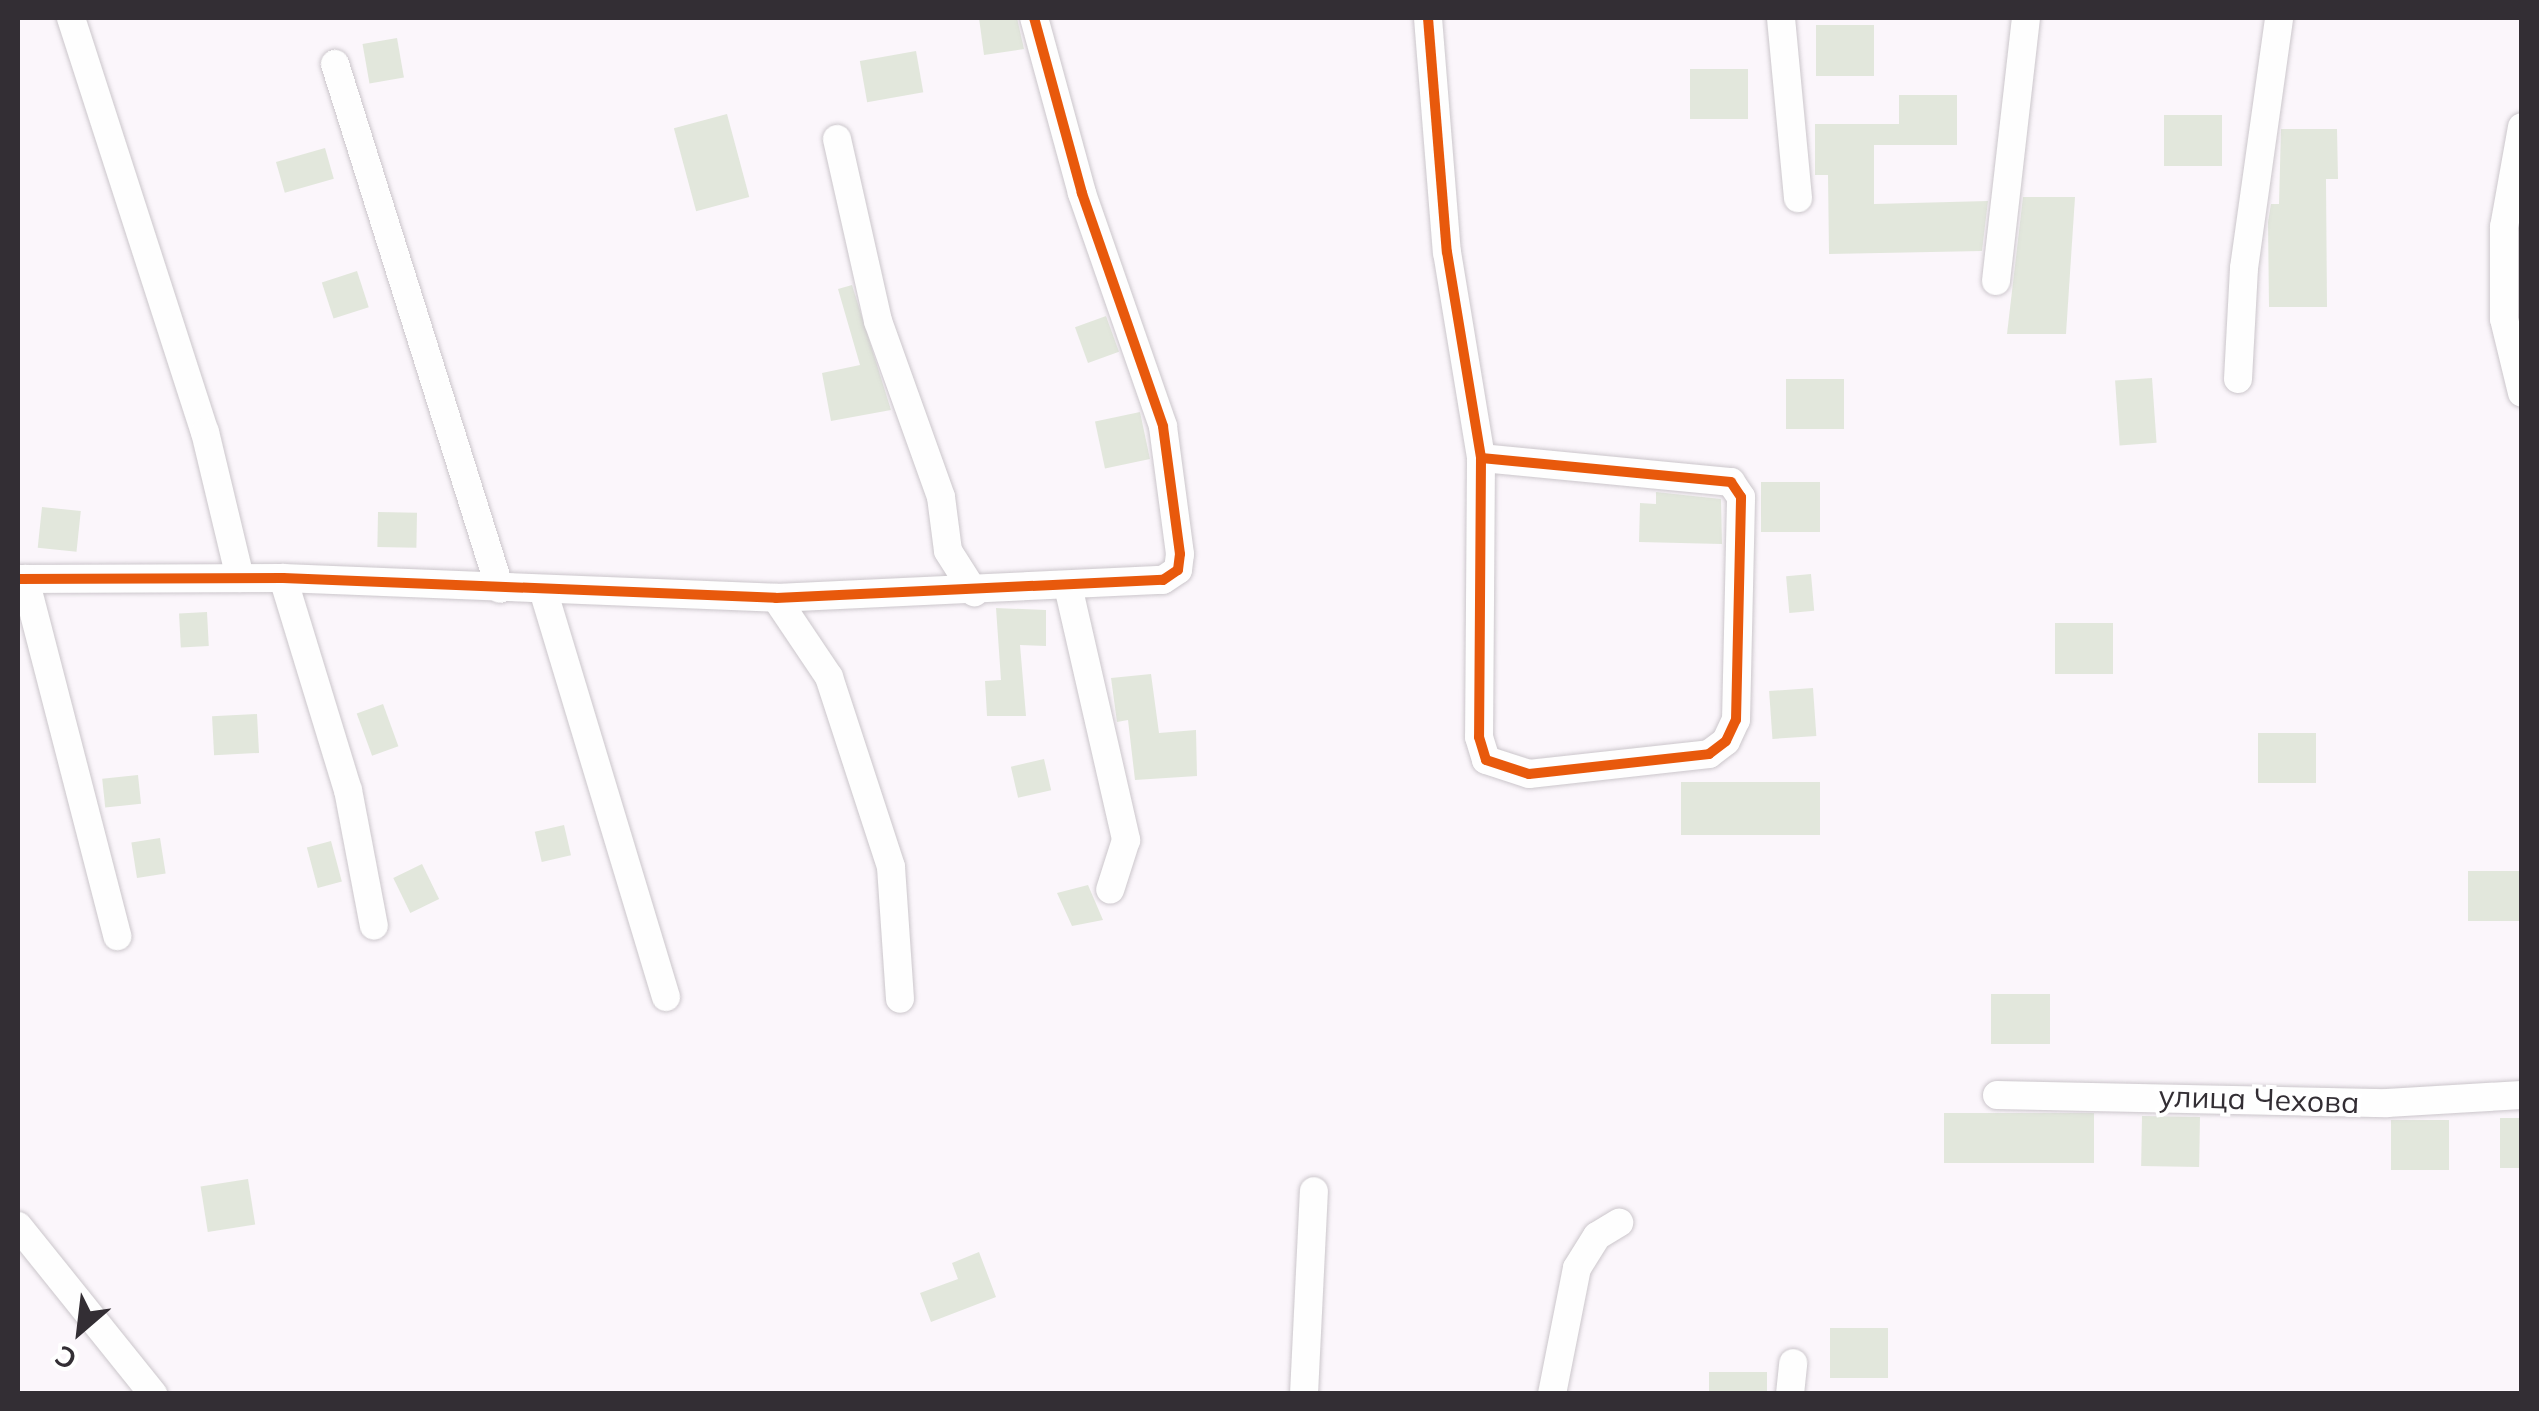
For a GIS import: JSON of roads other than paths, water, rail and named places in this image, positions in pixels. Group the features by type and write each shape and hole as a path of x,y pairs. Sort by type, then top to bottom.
{"street":[{"path":"71,18 205,432 240,578"},
{"path":"117,936 21,579 283,578 544,594 776,598 974,592 1163,580 1178,570 1180,554 1163,426 1082,193 1034,18"},
{"path":"1428,18 1448,252 1481,458 1480,736 1486,760 1529,774 1708,754 1726,741 1736,720 1741,496 1731,482 1481,458"},
{"path":"1781,18 1798,198"},
{"path":"1996,281 2026,18"},
{"path":"2238,379 2244,268 2280,18"},
{"path":"335,64 500,589"},
{"path":"2522,127 2504,227 2504,319 2522,393"},
{"path":"837,139 878,321 941,496 948,552 974,592"},
{"path":"283,578 348,790 374,926"},
{"path":"1068,586 1126,840 1110,890"},
{"path":"544,594 666,997"},
{"path":"776,598 829,677 890,868 900,999"},
{"name":"улица Чехова","path":"1996,1096 2387,1103 2522,1095"},
{"path":"1304,1394 1314,1190"},
{"path":"1552,1394 1576,1268 1597,1236 1619,1223"},
{"path":"18,1226 152,1394"},
{"path":"1790,1394 1793,1362"}]}
